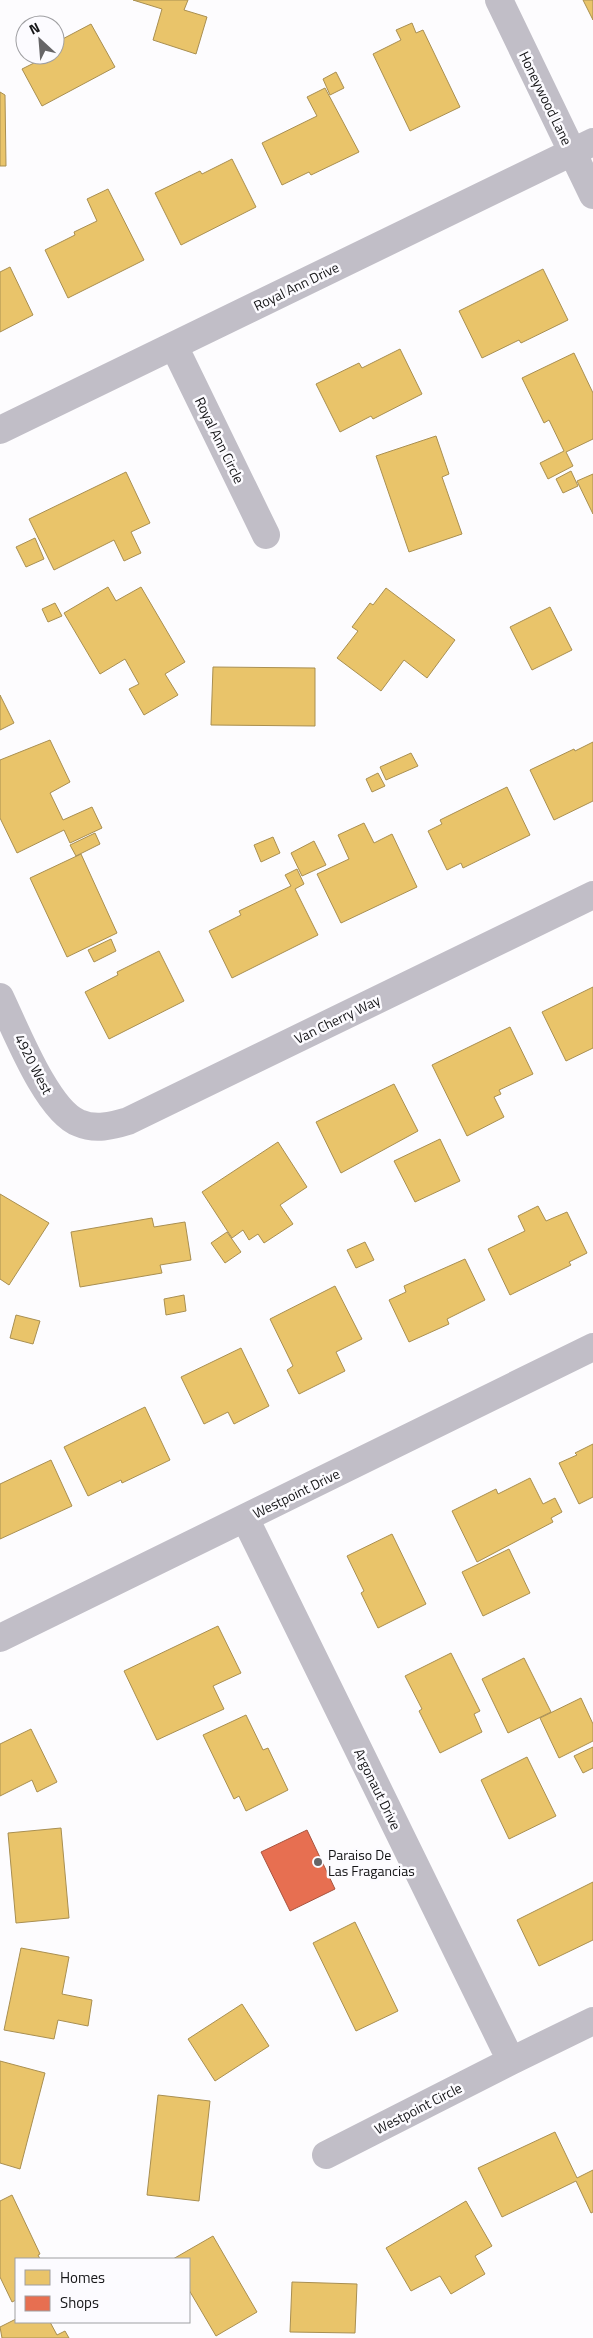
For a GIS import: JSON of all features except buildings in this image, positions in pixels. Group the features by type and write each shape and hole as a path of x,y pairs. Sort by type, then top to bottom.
{"street":[{"name":"Honeywood Lane","path":"498,0 583,147 593,196"},
{"name":"Royal Ann Drive","path":"0,430 583,147"},
{"name":"Royal Ann Circle","path":"174,346 266,535"},
{"name":"Van Cherry Way","path":"78,1123 102,1126 128,1121 593,895"},
{"name":"4920 West","path":"0,996 43,1086 63,1112 78,1123"},
{"name":"Westpoint Drive","path":"0,1638 593,1347"},
{"name":"Argonaut Drive","path":"245,1518 511,2060"},
{"name":"Westpoint Circle","path":"326,2155 511,2060 593,2021"}],"place":[{"name":"Paraiso De Las Fragancias","path":"318,1862"}]}
